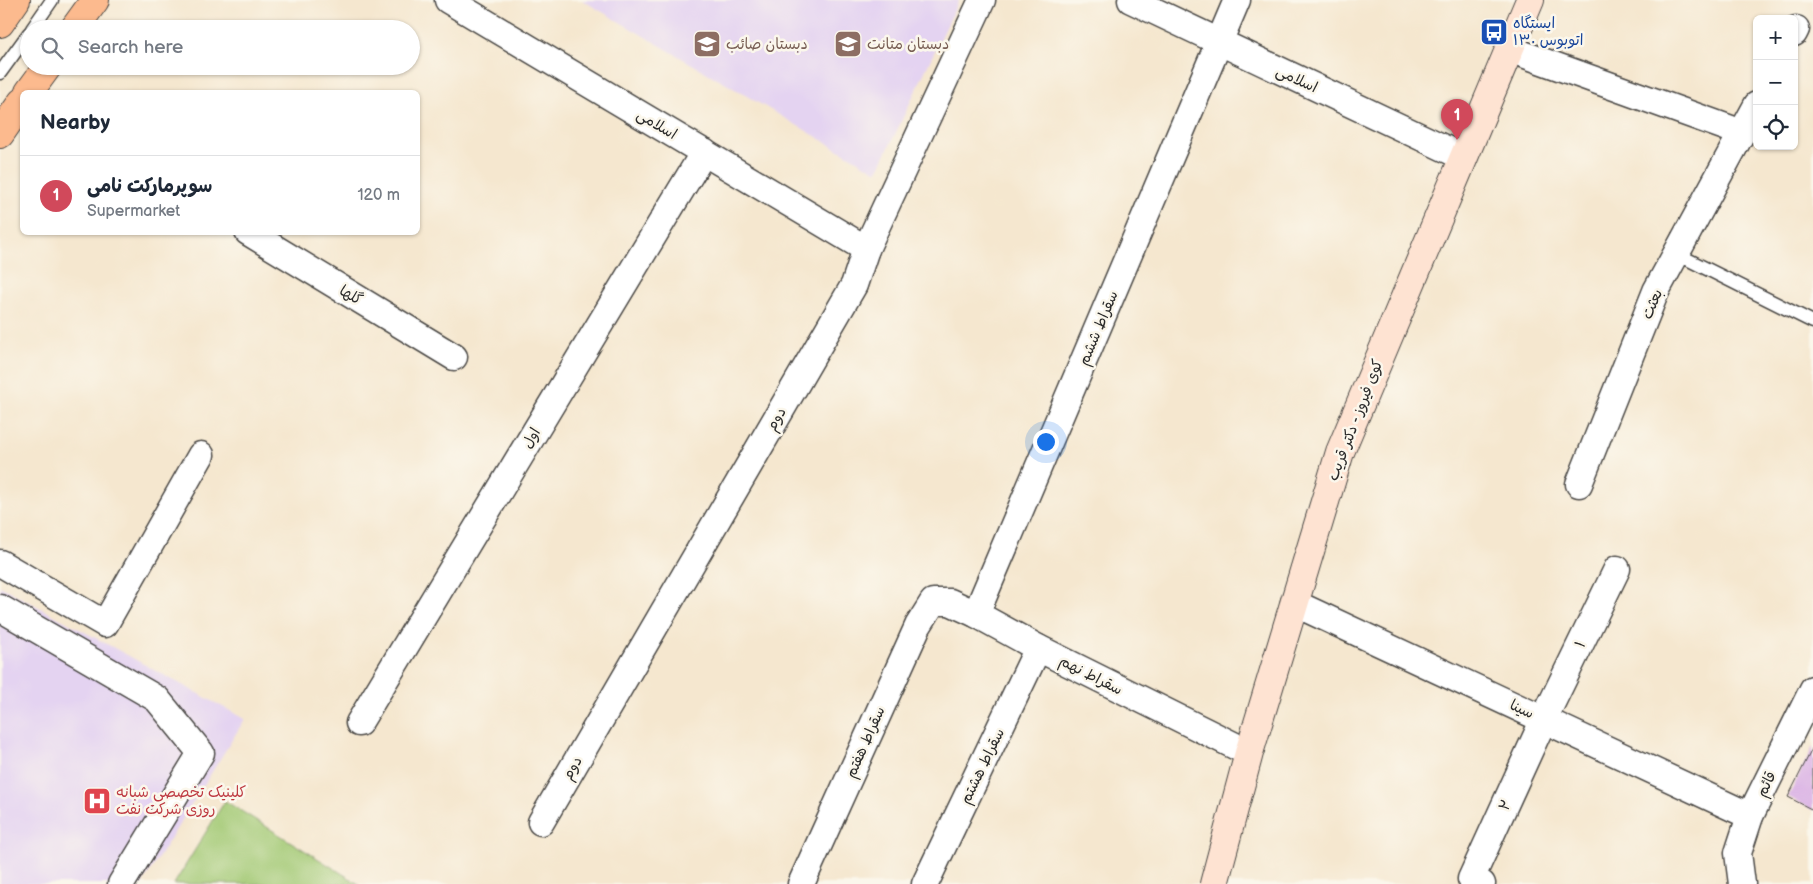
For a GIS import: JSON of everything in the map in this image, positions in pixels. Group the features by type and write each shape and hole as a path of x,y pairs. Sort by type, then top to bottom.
{"main road":[{"path":"0,23 16,0"},
{"path":"81,20 95,0"},
{"name":"کوی فیروز - دکتر قریب","path":"1214,884 1249,753 1340,452 1530,0"},
{"path":"30,90 41,75"},
{"path":"0,134 20,105"}],"street":[{"name":"اسلامی","path":"448,0 866,249"},
{"name":"دوم","path":"541,822 854,285 866,249 982,0"},
{"name":"سقراط ششم","path":"976,614 1238,0"},
{"name":"اسلامی","path":"1136,1 1463,157"},
{"path":"1509,49 1742,133"},
{"name":"بعثت","path":"1579,484 1656,291 1753,112"},
{"name":"اول","path":"359,723 704,152"},
{"name":"گلها","path":"253,235 454,357"},
{"path":"0,563 105,624 201,455"},
{"name":"۱","path":"1544,719 1617,569"},
{"name":"سقراط نهم","path":"933,602 950,602 976,614 1038,648 1249,753"},
{"name":"سقراط هفتم","path":"801,884 918,626 933,602"},
{"name":"سینا","path":"1294,603 1750,816"},
{"path":"0,608 157,699 201,753 121,884"},
{"name":"سقراط هشتم","path":"925,884 1038,648"},
{"name":"قائم","path":"1742,884 1738,853 1750,816 1813,689"},
{"name":"۲","path":"1482,884 1471,879 1544,719"}],"lane":[{"path":"38,20 52,0"},
{"path":"0,73 20,45"},
{"path":"1677,254 1813,322"}],"shaded area":[{"name":"دبستان متانت","path":"582,0 959,0 877,172"},
{"name":"کلینیک تخصصی شبانه روزی شرکت نفت","path":"0,586 245,719 142,884 0,884"}],"green space":[{"path":"225,801 359,884 174,884"}],"building":[{"path":"1813,747 1813,810 1788,797"}],"place":[{"name":"ایستگاه اتوبوس ۱۳۰","path":"1494,32"},
{"name":"دبستان صائب","path":"707,44"},
{"name":"دبستان متانت","path":"848,44"},
{"name":"سوپرمارکت نامی","path":"1457,140"},
{"name":"کلینیک تخصصی شبانه روزی شرکت نفت","path":"97,801"}]}
